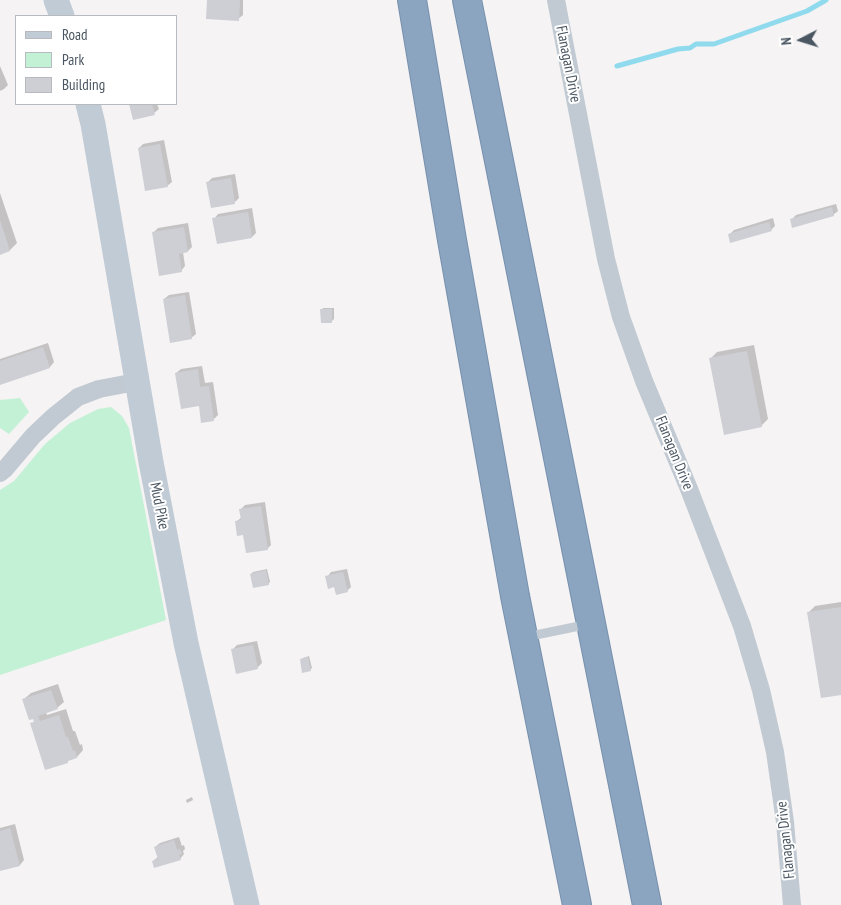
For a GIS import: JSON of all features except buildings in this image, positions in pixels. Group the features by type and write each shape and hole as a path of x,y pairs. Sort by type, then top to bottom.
{"highway":[{"path":"412,0 453,249 524,638 577,905"},
{"path":"466,0 647,905"}],"street":[{"path":"56,0 62,15"},
{"name":"Flanagan Drive","path":"556,0 606,259 621,317 644,381 689,489 739,619 761,690 775,752 785,822 792,905"},
{"name":"Mud Pike","path":"88,105 94,124 136,382 186,643 247,905"},
{"path":"0,473 53,416 78,397 99,389 136,382"}],"lane":[{"path":"524,638 591,624"}],"green space":[{"path":"20,398 29,412 9,434 0,428 0,400"},
{"path":"111,407 122,416 129,428 166,620 0,675 0,490 14,481 45,444 70,423 98,409"}],"waterway":[{"path":"617,66 678,49 690,48 696,44 714,44 807,11 826,0"}]}
